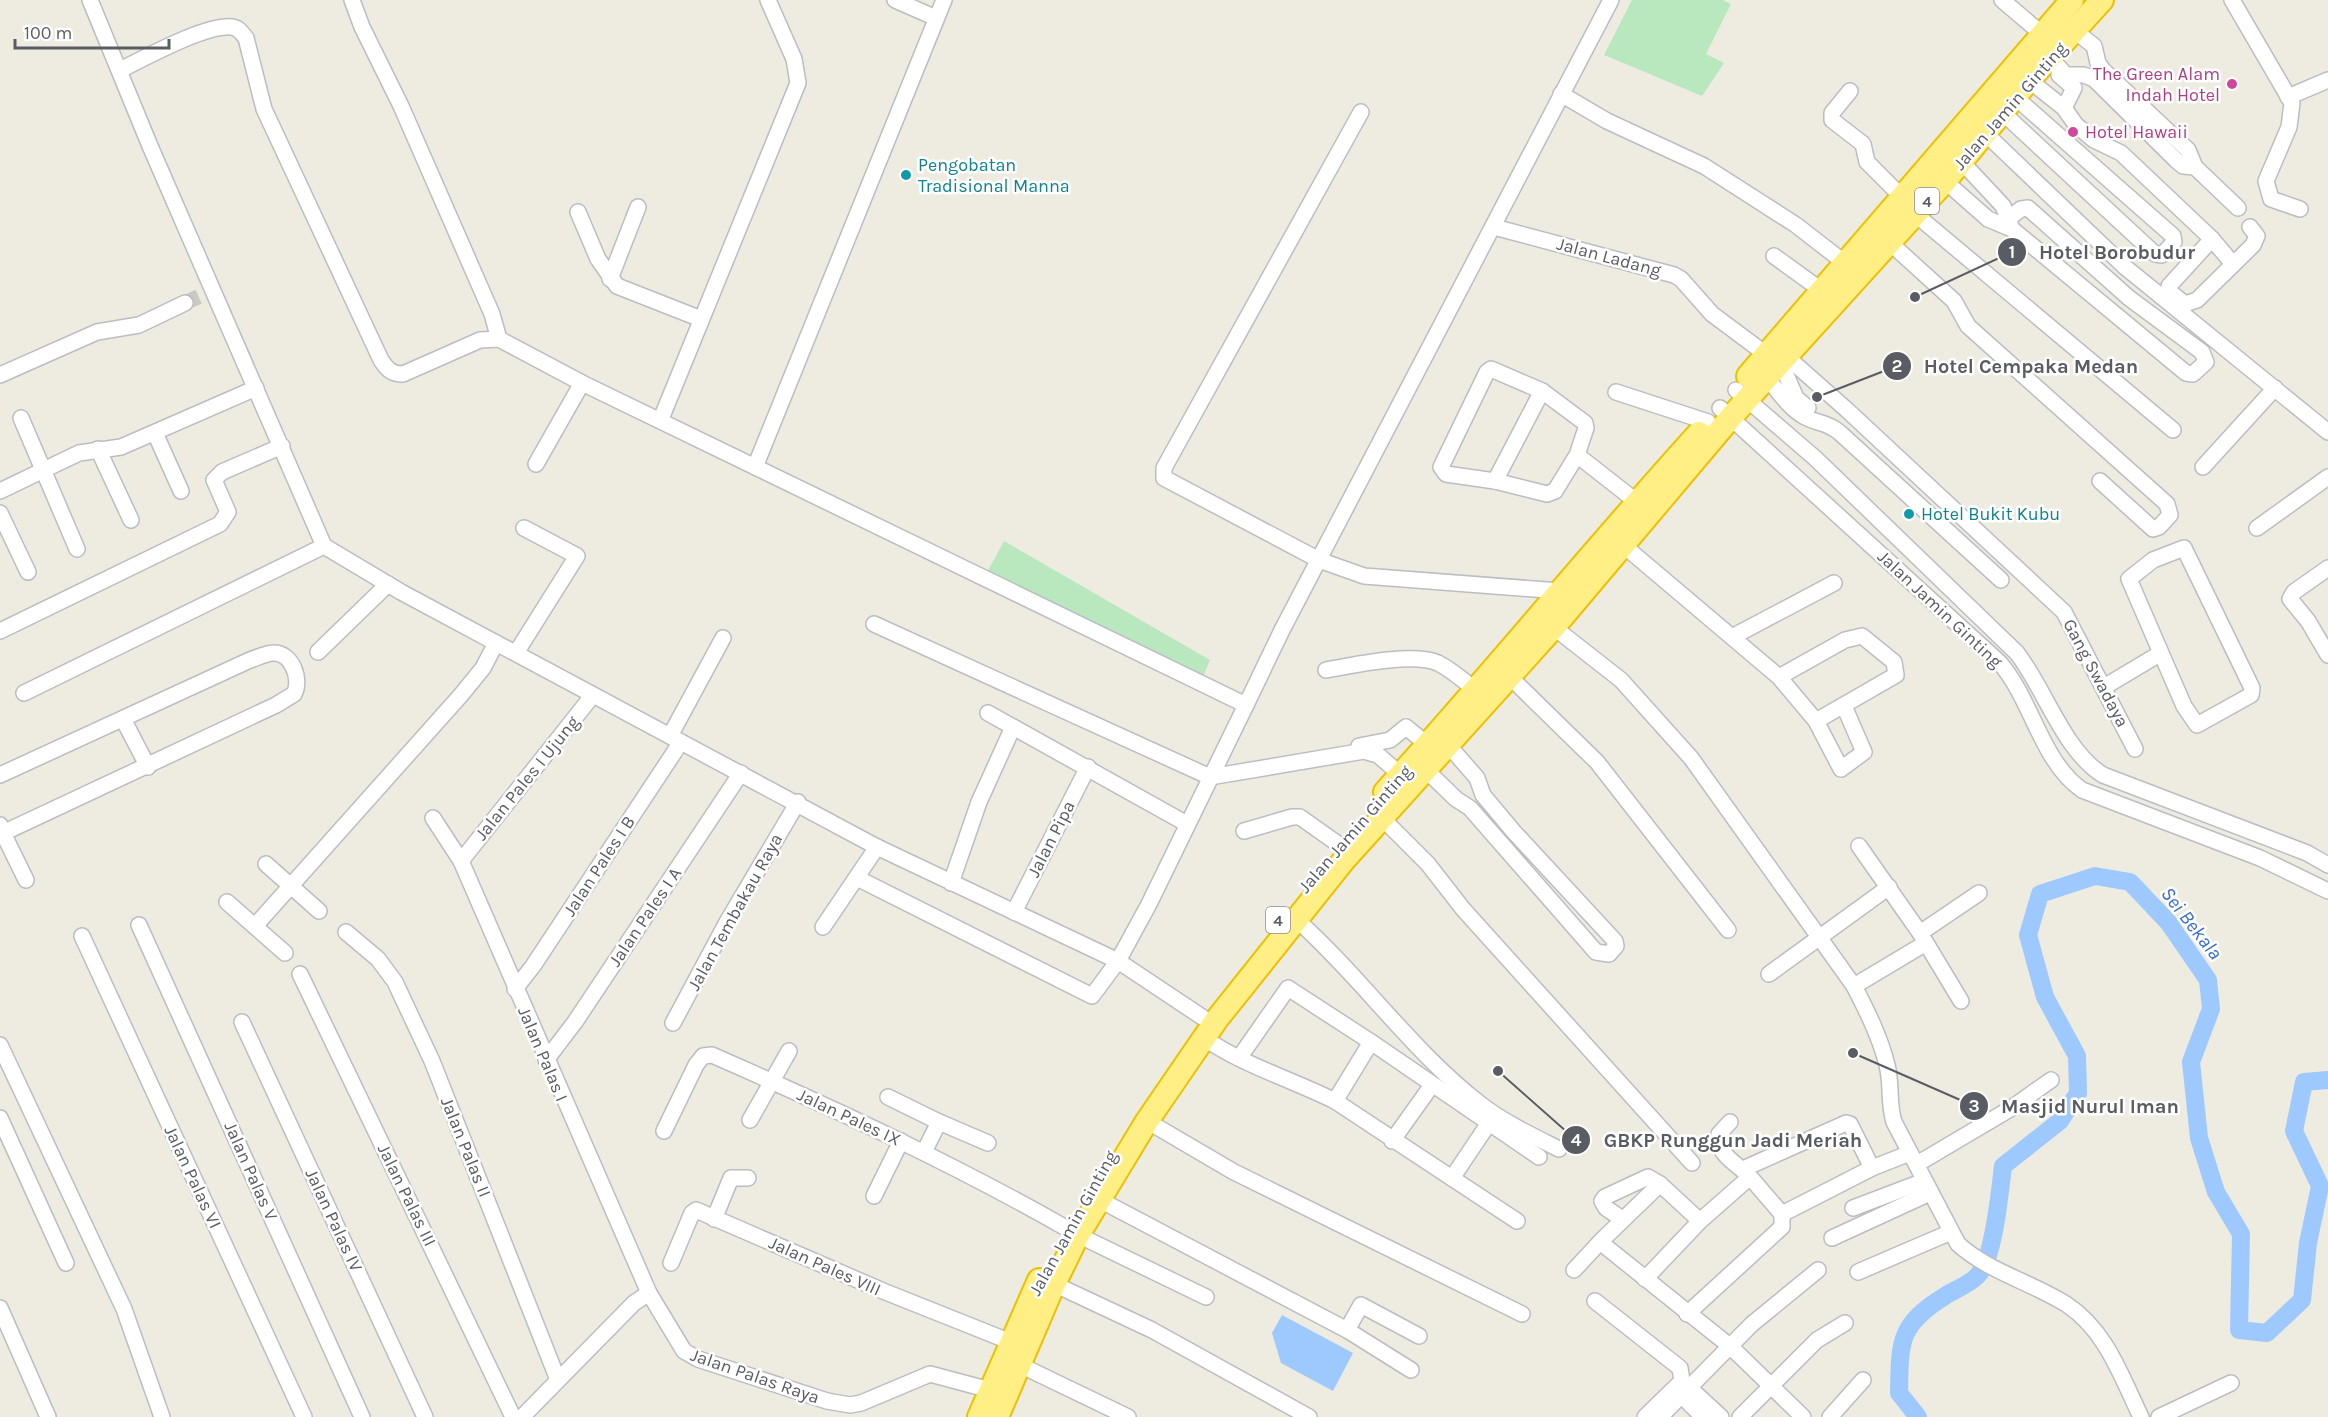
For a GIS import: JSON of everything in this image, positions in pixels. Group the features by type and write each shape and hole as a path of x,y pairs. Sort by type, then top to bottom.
{"highway":[{"name":"Jalan Jamin Ginting","path":"1776,364 1821,290 1845,263 1908,205 2042,34 2072,0"},
{"name":"Jalan Jamin Ginting","path":"998,1417 1054,1284 1072,1232 1116,1144 1338,844 1401,775 1439,745 1510,677 1546,622 1560,591 1636,502 1742,394 1776,364 1892,238 1908,205 1945,181 2102,0"},
{"name":"Jalan Jamin Ginting","path":"979,1417 1042,1273 1072,1232 1100,1200 1208,1021 1297,920 1344,860 1426,771 1439,745 1477,691 1623,545 1720,416"}],"street":[{"path":"90,0 120,70 207,293 256,388 324,546 496,643 798,802 877,847 1118,961 1208,1021 1239,1058 1266,1073 1306,1087 1335,1101 1392,1141 1517,1221"},
{"path":"352,0 362,27 401,106 492,314 499,339"},
{"path":"661,419 798,83 795,59 768,0"},
{"path":"895,0 936,18"},
{"path":"755,467 944,0"},
{"path":"856,878 882,893 983,939 1088,996 1095,994 1118,961 1149,904 1319,560 1611,0"},
{"path":"2002,0 2042,34"},
{"path":"2232,0 2292,103 2291,118 2266,181 2271,199 2300,209"},
{"path":"120,70 215,28 232,27 240,30 246,38 264,109 387,369 395,374 403,374 480,340 499,339 755,467 1246,705"},
{"path":"2075,31 2094,46 2100,67 2165,151 2183,166 2195,167"},
{"path":"2047,61 2066,75 2090,77 2118,93 2191,153 2195,167 2238,208"},
{"path":"2047,61 2074,88 2064,108"},
{"path":"2288,97 2328,80"},
{"path":"1850,91 1832,113 1832,120 1863,144 1868,162 1908,205 2173,430"},
{"path":"1561,94 1592,114 1704,166 1796,225 1845,263"},
{"path":"2016,97 2173,236 2174,242 2162,255 2155,254 2016,97"},
{"path":"2016,97 2064,108 2076,125 2094,140 2121,153 2212,239 2233,264"},
{"path":"1361,112 1163,472 1166,480 1319,560 1364,576 1560,591"},
{"path":"1986,134 2125,267 2328,432"},
{"path":"2165,151 2177,140"},
{"path":"1945,181 1988,219 2008,217 2021,209 2028,208 2129,298 2202,352 2206,362 2196,373 2188,375 2116,316 2008,217 1962,162"},
{"path":"610,279 638,207"},
{"path":"578,212 598,259 617,286 701,318"},
{"path":"1988,219 2008,217"},
{"name":"Jalan Ladang","path":"1494,227 1674,275 1681,279 1712,314 1776,364"},
{"path":"2212,239 2169,285 2170,292 2185,304 2191,304 2257,240 2257,234 2250,227"},
{"path":"1892,238 1959,296 1968,326 2167,504 2170,515 2159,527 2153,529 2100,481"},
{"path":"1774,256 1821,290"},
{"path":"2116,316 2129,298"},
{"path":"0,375 97,332 139,325 185,303"},
{"path":"1776,364 1796,398 1858,449 2001,580"},
{"name":"Gang Swadaya","path":"1776,364 2053,600 2064,612 2135,749"},
{"path":"1497,370 1542,391 1586,424 1577,455 1555,490 1549,494 1446,474 1441,467 1487,372 1497,370"},
{"path":"536,464 582,382"},
{"path":"0,491 80,453 98,449 114,449 256,388"},
{"path":"2204,467 2275,388"},
{"path":"1495,482 1542,391"},
{"path":"1616,392 1720,416"},
{"name":"Jalan Jamin Ginting","path":"1742,394 1815,458 2017,653 2035,677 2073,748 2090,767 2103,775 2307,853 2328,865"},
{"name":"Jalan Jamin Ginting","path":"1720,416 1799,478 2000,663 2031,710 2057,765 2071,782 2082,790 2260,858 2328,891"},
{"path":"21,418 77,549"},
{"path":"155,433 181,491"},
{"path":"1770,453 1787,433"},
{"path":"0,631 220,524 228,512 214,480 222,472 282,446"},
{"path":"98,449 131,520"},
{"path":"1577,455 1636,502"},
{"path":"1799,478 1815,458"},
{"path":"2257,528 2328,477"},
{"path":"0,513 28,572"},
{"path":"516,653 577,556 524,528"},
{"path":"1623,545 1779,677 1816,721 1843,776 1864,752 1844,706"},
{"path":"24,693 324,546"},
{"path":"2184,548 2252,688 2251,695 2197,725 2184,706 2161,653 2129,579 2153,560 2184,548"},
{"path":"2328,568 2294,592 2290,599 2308,621 2328,655"},
{"path":"1732,637 1834,583"},
{"path":"318,652 388,584"},
{"path":"1546,622 1621,680 1649,709 1690,758 1854,986 1870,1016 1888,1067 1889,1106 1927,1187 1958,1244 1973,1258 2066,1305 2103,1339 2142,1417"},
{"path":"874,624 1212,774 1364,751 1378,755 1401,775"},
{"path":"1779,677 1845,640 1862,636 1894,662 1897,670 1892,679 1816,721"},
{"name":"Jalan Pales I B","path":"515,989 533,966 676,739 723,638"},
{"path":"255,926 461,695 483,668 496,643"},
{"path":"0,775 256,658 274,652 283,655 293,668 298,680 294,693 276,705 148,767 2,829 26,880"},
{"path":"2104,687 2161,653"},
{"path":"1326,670 1407,659 1426,659 1440,664 1477,691"},
{"path":"1510,677 1596,762 1728,930"},
{"name":"Jalan Pales I Ujung","path":"460,861 593,695"},
{"path":"988,713 1188,824"},
{"path":"123,719 148,767"},
{"path":"951,883 979,802 1013,727"},
{"path":"1212,774 1390,740 1405,727 1439,745 1477,778 1483,795 1537,858 1589,911 1616,944 1609,954 1596,952 1470,808 1455,799 1426,771"},
{"name":"Jalan Pipa","path":"1014,912 1088,767"},
{"name":"Jalan Pales I A","path":"546,1060 575,1022 741,773"},
{"path":"1470,808 1483,795"},
{"name":"Jalan Tembakau Raya","path":"673,1023 728,922 798,802"},
{"name":"Jalan Palas I","path":"433,818 460,861 649,1293"},
{"path":"1245,831 1287,818 1300,818 1338,844"},
{"path":"1382,818 1428,864 1463,909 1692,1163"},
{"path":"1502,843 1514,832"},
{"path":"1859,846 1923,938 1961,1001"},
{"path":"823,927 877,847"},
{"path":"1526,870 1537,858"},
{"path":"266,864 319,911"},
{"path":"1550,899 1564,886"},
{"path":"1769,974 1889,887"},
{"path":"1854,986 1923,938 1979,893"},
{"path":"227,902 285,953"},
{"path":"1573,925 1589,911"},
{"path":"1297,920 1335,954 1456,1084 1500,1118 1559,1149"},
{"name":"Jalan Palas V","path":"139,925 362,1417"},
{"name":"Jalan Palas II","path":"346,932 378,959 395,982 432,1061 558,1380"},
{"name":"Jalan Palas VI","path":"82,936 304,1417"},
{"name":"Jalan Palas III","path":"300,974 513,1417"},
{"path":"1239,1058 1288,988 1539,1157"},
{"name":"Jalan Palas IV","path":"242,1022 425,1417"},
{"path":"1335,1101 1371,1042"},
{"path":"0,1045 124,1309 162,1417"},
{"path":"750,1120 789,1050"},
{"name":"Jalan Pales IX","path":"664,1131 688,1079 703,1056 712,1055 924,1152 993,1186 1072,1232 1206,1297"},
{"path":"1782,1214 1872,1168 1914,1159 2010,1109 2051,1080"},
{"path":"1392,1141 1432,1085"},
{"path":"888,1097 988,1143"},
{"path":"0,1118 66,1263"},
{"path":"924,1152 939,1122"},
{"path":"1147,1122 1234,1172 1522,1314"},
{"path":"1687,1314 1782,1227 1782,1214 1746,1173 1722,1152 1719,1145 1719,1134 1730,1122"},
{"path":"1452,1178 1489,1123"},
{"path":"1645,1279 1746,1173 1846,1123 1850,1124 1872,1168"},
{"path":"874,1196 901,1141"},
{"path":"1622,1219 1606,1208 1602,1201 1605,1197 1644,1178 1651,1177 1700,1221"},
{"path":"714,1219 731,1178 748,1178"},
{"path":"1574,1270 1622,1219 1660,1184"},
{"path":"1853,1208 1927,1187"},
{"path":"1832,1238 1927,1187"},
{"path":"1100,1200 1347,1330 1411,1370"},
{"name":"Jalan Pales VIII","path":"670,1263 692,1213 696,1210 1011,1342"},
{"path":"1858,1272 1951,1232"},
{"path":"1600,1242 1731,1347 1803,1417"},
{"path":"1645,1417 1731,1347 1769,1308 1818,1270"},
{"path":"1054,1284 1152,1330 1310,1417"},
{"path":"522,1417 634,1303 649,1293"},
{"name":"Jalan Palas Raya","path":"649,1293 684,1351 698,1359 827,1401 849,1405 861,1403 930,1374 990,1390"},
{"path":"1595,1301 1680,1368 1682,1388 1703,1417"},
{"path":"1347,1330 1361,1305 1419,1336"},
{"path":"0,1308 48,1417"},
{"path":"1740,1417 1817,1340 1845,1323"},
{"path":"1020,1365 1128,1417"},
{"path":"1835,1416 1863,1380"},
{"path":"2159,1417 2231,1383"},
{"path":"1660,1417 1682,1388"},
{"path":"1682,1388 1720,1417"}],"green space":[{"path":"1632,0 1723,0 1731,4 1706,54 1724,63 1702,96 1604,55"},
{"path":"1004,541 1210,660 1202,679 985,576"}],"water":[{"path":"1282,1315 1353,1353 1333,1391 1281,1363 1272,1333"}],"waterway":[{"name":"Sei Bekala","path":"1918,1417 1899,1393 1900,1360 1905,1336 1918,1316 1945,1296 1973,1280 1982,1269 1992,1242 2003,1166 2060,1121 2078,1093 2077,1056 2045,997 2028,935 2040,894 2095,876 2130,882 2168,922 2208,980 2211,1009 2191,1062 2199,1138 2216,1192 2241,1234 2239,1330 2267,1333 2302,1300 2308,1243 2320,1186 2294,1131 2304,1082 2328,1080"}],"tunnel":[{"path":"185,303 200,296"}],"place":[{"name":"The Green Alam Indah Hotel","path":"2232,84"},
{"name":"Hotel Hawaii","path":"2073,132"},
{"name":"Pengobatan Tradisional Manna","path":"906,175"},
{"name":"Hotel Borobudur","path":"1915,297"},
{"name":"Hotel Cempaka Medan","path":"1817,397"},
{"name":"Hotel Bukit Kubu","path":"1909,514"},
{"name":"Masjid Nurul Iman","path":"1853,1053"},
{"name":"GBKP Runggun Jadi Meriah","path":"1498,1071"}]}
